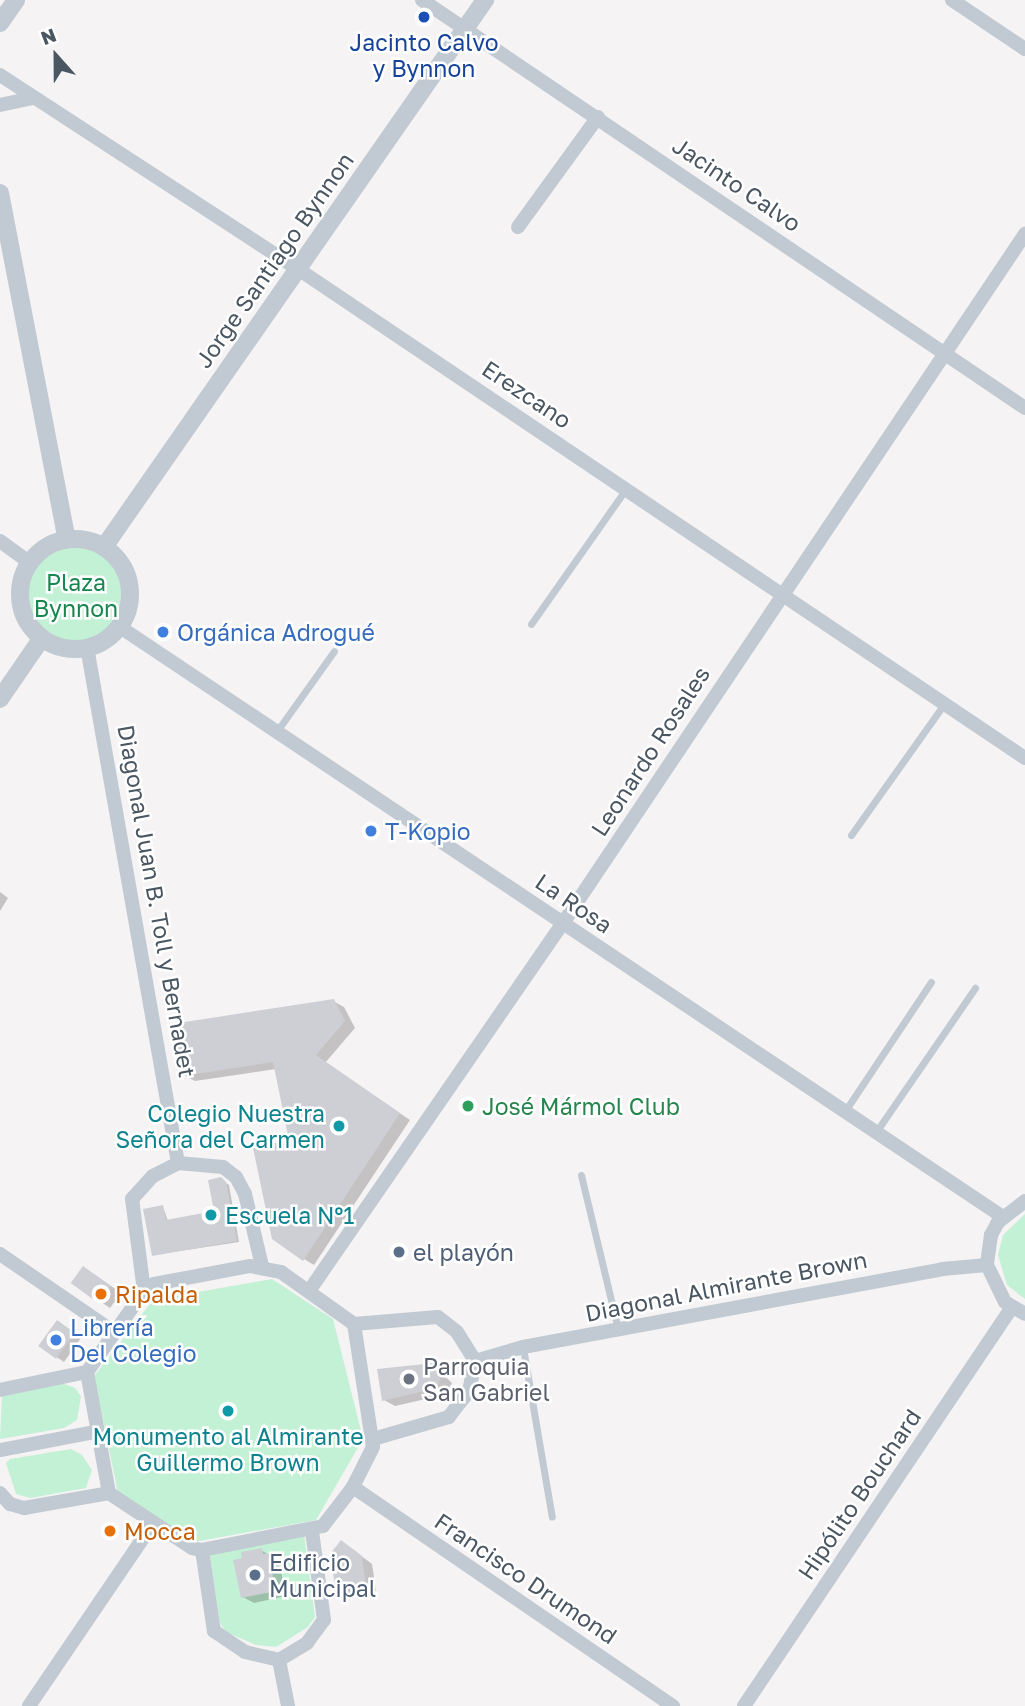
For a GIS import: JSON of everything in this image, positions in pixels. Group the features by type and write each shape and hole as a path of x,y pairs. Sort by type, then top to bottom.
{"street":[{"path":"0,23 16,0"},
{"name":"Jacinto Calvo","path":"422,0 466,27 1025,408"},
{"name":"Jorge Santiago Bynnon","path":"104,547 485,0"},
{"path":"952,0 1025,49"},
{"name":"Erezcano","path":"0,75 627,488 1025,758"},
{"path":"0,105 34,98"},
{"path":"518,228 598,117"},
{"path":"0,193 67,540"},
{"name":"Leonardo Rosales","path":"309,1291 563,923 943,351 1020,254 1025,234"},
{"path":"67,540 104,547 127,575 130,592 120,627 107,639 87,647 57,646 42,638 30,626 22,603 23,578 30,563 47,548 67,540"},
{"path":"0,541 30,563"},
{"name":"La Rosa","path":"120,627 1003,1217"},
{"path":"0,699 42,638"},
{"name":"Diagonal Juan B. Toll y Bernadet","path":"87,647 178,1163"},
{"path":"145,1291 132,1199 153,1176 178,1163 223,1167 236,1177 245,1194 262,1266"},
{"path":"1019,1310 993,1285 987,1265 991,1235 1003,1217 1025,1201"},
{"path":"0,1254 114,1332"},
{"name":"Diagonal Almirante Brown","path":"475,1362 523,1347 942,1269 987,1265"},
{"path":"0,1390 86,1372 145,1291 159,1282 262,1266 309,1291 354,1324 438,1317 457,1332 475,1362 469,1391 449,1417 373,1439"},
{"name":"Hipólito Bouchard","path":"744,1706 1019,1310"},
{"path":"86,1372 95,1432 109,1493 152,1525 202,1550 312,1531 323,1526 352,1487 369,1458 373,1439 354,1324"},
{"path":"0,1450 95,1432"},
{"name":"Francisco Drumond","path":"352,1487 673,1706"},
{"path":"0,1493 10,1504 24,1508 109,1493"},
{"path":"29,1706 152,1525"},
{"path":"202,1550 214,1631 245,1653 279,1660 307,1643 324,1620 312,1531"},
{"path":"279,1660 288,1706"}],"lane":[{"path":"531,624 627,488"},
{"path":"276,731 334,651"},
{"path":"851,835 945,703"},
{"path":"845,1111 931,982"},
{"path":"876,1132 975,988"},
{"path":"581,1175 618,1330"},
{"path":"523,1347 552,1517"}],"green space":[{"name":"Plaza Bynnon","path":"76,547 94,551 110,561 120,577 124,595 120,613 110,629 94,639 76,643 58,639 42,629 32,613 28,595 32,577 42,561 58,551"},
{"path":"1025,1214 1025,1299 1007,1285 998,1255 1003,1235"},
{"path":"272,1279 333,1319 363,1439 316,1520 194,1542 118,1493 94,1376 153,1300"},
{"path":"62,1383 75,1388 81,1396 77,1420 64,1428 0,1439 2,1396"},
{"path":"71,1449 82,1455 92,1470 86,1488 30,1498 16,1494 6,1463 10,1459"},
{"path":"304,1534 315,1617 308,1627 276,1647 256,1645 226,1632 220,1623 209,1551"}],"building":[{"name":"Colegio Nuestra Señora del Carmen","path":"334,999 345,1021 316,1055 400,1113 303,1261 272,1239 253,1148 289,1140 273,1062 183,1076 172,1024"},
{"name":"Escuela Nº1","path":"221,1177 226,1182 237,1241 152,1256 143,1209 163,1205 166,1220 214,1211 208,1180"},
{"path":"83,1266 111,1286 98,1303 71,1283"},
{"name":"Librería Del Colegio","path":"57,1320 75,1333 56,1359 38,1346"},
{"name":"Parroquia San Gabriel","path":"434,1363 441,1376 437,1388 382,1401 377,1369"},
{"path":"341,1540 362,1556 366,1586 336,1591 330,1554"},
{"name":"Edificio Municipal","path":"262,1548 263,1554 268,1553 276,1591 241,1598 233,1560 242,1558 241,1552"}],"place":[{"name":"Jacinto Calvo y Bynnon","path":"424,17"},
{"name":"Orgánica Adrogué","path":"163,632"},
{"name":"T-Kopio","path":"371,831"},
{"name":"José Mármol Club","path":"468,1106"},
{"name":"Colegio Nuestra Señora del Carmen","path":"339,1126"},
{"name":"Escuela Nº1","path":"211,1215"},
{"name":"el playón","path":"399,1252"},
{"name":"Ripalda","path":"101,1294"},
{"name":"Librería Del Colegio","path":"56,1340"},
{"name":"Parroquia San Gabriel","path":"409,1379"},
{"name":"Monumento al Almirante Guillermo Brown","path":"228,1411"},
{"name":"Mocca","path":"110,1531"},
{"name":"Edificio Municipal","path":"255,1575"}]}
